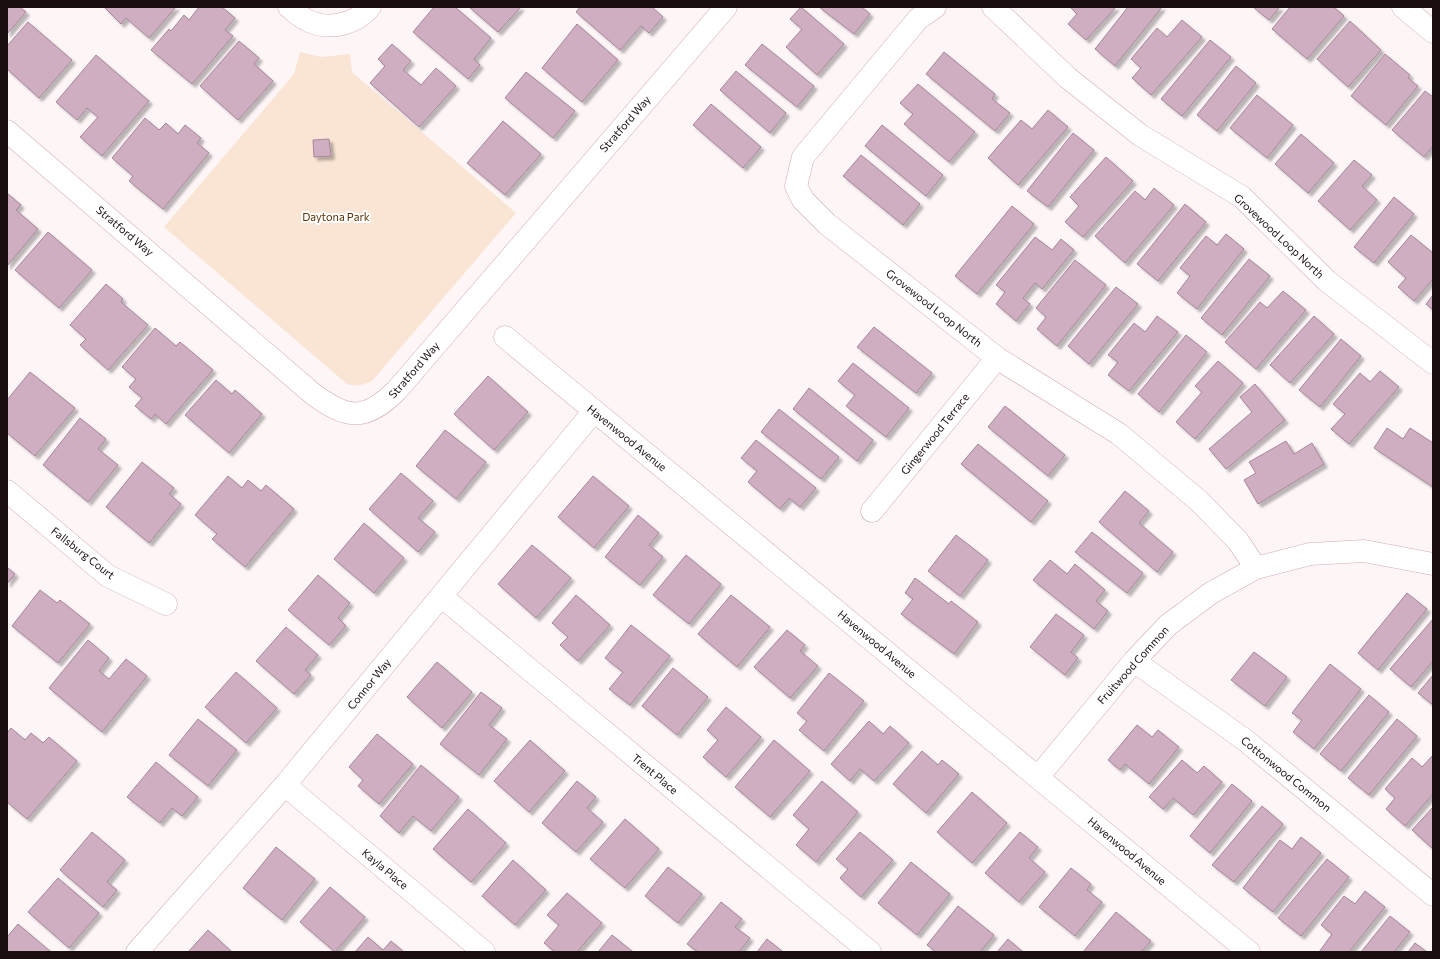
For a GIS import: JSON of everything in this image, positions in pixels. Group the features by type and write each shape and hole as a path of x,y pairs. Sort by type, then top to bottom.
{"street":[{"path":"289,7 307,20 328,26 350,22 370,7"},
{"name":"Stratford Way","path":"7,131 313,394 328,405 345,412 359,414 372,411 385,402 397,390 726,7"},
{"name":"Grovewood Loop North","path":"936,7 918,19 803,157 796,186 803,200 827,224 997,358 1119,434 1200,501 1238,541 1256,568"},
{"name":"Grovewood Loop North","path":"994,7 1068,78 1140,135 1242,197 1327,281 1433,363"},
{"path":"1403,7 1433,32"},
{"name":"Havenwood Avenue","path":"505,337 1250,952"},
{"name":"Gingerwood Terrace","path":"872,511 997,358"},
{"name":"Connor Way","path":"137,952 285,786 594,411"},
{"name":"Fallsburg Court","path":"7,491 108,576 166,604"},
{"name":"Fruitwood Common","path":"1038,777 1134,661 1168,625 1210,593 1256,568 1310,554 1364,551 1433,564"},
{"name":"Trent Place","path":"441,596 870,952"},
{"name":"Cottonwood Common","path":"1134,661 1245,740 1433,895"},
{"name":"Kayla Place","path":"285,786 484,952"}],"green space":[{"name":"Daytona Park","path":"300,52 321,57 350,54 352,72 516,213 372,381 366,384 347,384 164,227 294,74"}],"building":[{"path":"7,7 20,7 26,12 7,34"},
{"path":"104,7 176,7 149,38 126,18 121,24"},
{"path":"199,7 222,7 235,18 225,30 233,36 192,84 151,50 169,29 171,31 184,15 189,20"},
{"path":"434,7 455,7 491,38 474,59 480,65 468,79 413,32"},
{"path":"469,7 521,7 498,32"},
{"path":"580,7 652,7 663,17 649,33 641,26 620,50 576,12"},
{"path":"801,7 844,44 817,75 786,47 802,29 790,19"},
{"path":"819,7 862,7 870,14 854,34"},
{"path":"1070,7 1116,7 1086,40 1068,24 1077,14"},
{"path":"1128,7 1162,7 1115,66 1095,49"},
{"path":"1253,7 1280,7 1269,20"},
{"path":"1290,7 1334,7 1344,16 1307,59 1272,29"},
{"path":"1182,20 1202,37 1151,95 1132,78 1141,68 1131,59 1157,28 1167,37"},
{"path":"1350,21 1381,50 1348,87 1317,59"},
{"path":"28,22 72,60 39,98 7,69 7,46"},
{"path":"577,24 618,60 582,102 542,68"},
{"path":"1210,40 1231,57 1182,116 1161,99"},
{"path":"239,41 259,58 254,64 273,81 238,120 200,86"},
{"path":"392,44 411,61 403,70 421,85 436,68 456,86 419,127 370,83 385,66 378,59"},
{"path":"762,44 814,86 797,107 745,65"},
{"path":"944,52 995,94 992,99 1010,113 995,131 926,74"},
{"path":"1385,54 1410,75 1408,78 1418,86 1386,125 1351,96"},
{"path":"96,55 149,101 102,156 80,137 98,117 87,108 77,120 56,102"},
{"path":"1236,66 1256,83 1217,131 1197,115"},
{"path":"736,71 786,113 770,133 720,90"},
{"path":"526,72 575,111 553,138 505,98"},
{"path":"918,84 975,132 949,162 904,124 913,114 900,103"},
{"path":"1425,91 1433,97 1433,146 1424,157 1392,130"},
{"path":"1257,95 1293,125 1267,158 1230,128"},
{"path":"711,104 761,147 743,168 693,125"},
{"path":"1048,110 1068,127 1018,185 988,158 1021,120 1032,129"},
{"path":"145,118 159,130 166,123 178,134 185,125 201,138 197,143 209,153 163,209 129,181 133,176 112,158"},
{"path":"503,121 541,154 505,195 467,163"},
{"path":"882,125 943,175 926,196 865,146"},
{"path":"1073,133 1094,150 1048,207 1027,191"},
{"path":"1301,134 1334,163 1308,193 1275,164"},
{"path":"329,139 331,156 314,157 313,140"},
{"path":"861,155 920,204 903,225 843,176"},
{"path":"1106,157 1133,181 1083,237 1065,222 1079,206 1070,197"},
{"path":"1354,160 1372,175 1362,186 1377,200 1350,230 1318,201"},
{"path":"1154,188 1174,205 1125,263 1095,236 1135,191 1145,200"},
{"path":"7,193 21,205 16,210 38,229 7,266"},
{"path":"1394,197 1414,214 1374,263 1354,247"},
{"path":"1185,204 1206,222 1158,281 1137,264"},
{"path":"1012,206 1034,224 977,294 955,276"},
{"path":"48,232 92,270 59,308 15,270"},
{"path":"1226,234 1244,249 1197,309 1177,293 1190,276 1180,268 1206,236 1217,245"},
{"path":"1411,235 1433,253 1433,279 1414,301 1398,287 1406,278 1388,262"},
{"path":"1035,237 1052,250 1061,239 1074,250 1042,289 1035,283 1023,298 1030,304 1016,321 996,304 1005,292 996,285"},
{"path":"1249,259 1270,276 1222,335 1201,318"},
{"path":"1075,260 1106,285 1057,346 1037,329 1046,317 1036,308"},
{"path":"106,284 123,299 121,302 148,325 108,370 80,345 86,339 70,325"},
{"path":"1116,287 1138,304 1089,364 1068,346"},
{"path":"1283,291 1306,310 1256,369 1225,342 1260,302 1267,308"},
{"path":"1433,295 1433,310 1426,304"},
{"path":"1157,316 1178,332 1129,391 1108,375 1118,362 1108,355 1134,323 1145,332"},
{"path":"1314,316 1334,334 1290,383 1270,365"},
{"path":"874,327 932,373 916,393 857,347"},
{"path":"155,328 176,346 180,342 213,370 166,424 155,414 151,419 135,406 142,398 129,387 136,379 122,367"},
{"path":"1186,335 1207,352 1159,412 1138,394"},
{"path":"1341,339 1361,356 1320,407 1299,390"},
{"path":"1218,361 1243,383 1195,439 1176,422 1202,392 1195,386"},
{"path":"853,363 909,408 886,437 846,406 855,395 838,381"},
{"path":"1380,371 1399,387 1349,444 1331,429 1345,414 1333,404 1360,373 1370,382"},
{"path":"30,372 75,408 35,456 7,433 7,400"},
{"path":"488,376 528,412 494,450 454,414"},
{"path":"216,380 232,394 235,390 262,414 229,453 185,415"},
{"path":"1255,384 1285,420 1226,469 1209,449 1252,412 1240,397"},
{"path":"809,388 873,440 857,461 793,409"},
{"path":"1005,406 1065,455 1048,476 988,427"},
{"path":"779,409 839,457 821,479 761,432"},
{"path":"80,418 106,439 98,449 118,465 88,502 43,465"},
{"path":"1387,428 1403,439 1410,428 1433,443 1433,487 1374,448"},
{"path":"445,430 486,462 456,499 416,466"},
{"path":"756,440 816,488 800,507 789,498 780,509 748,482 757,471 741,458"},
{"path":"1286,441 1294,454 1312,443 1324,464 1258,504 1244,480 1256,473 1249,462"},
{"path":"978,444 1048,501 1031,522 961,464"},
{"path":"142,462 174,488 169,494 181,504 149,543 106,507"},
{"path":"401,473 433,501 418,518 435,532 418,552 369,509"},
{"path":"228,476 242,488 248,480 261,491 266,485 294,509 245,567 212,539 217,534 195,515"},
{"path":"593,476 629,506 594,548 558,517"},
{"path":"1125,491 1149,511 1139,523 1173,552 1157,572 1099,522"},
{"path":"638,515 659,533 649,545 663,557 640,585 605,557"},
{"path":"364,523 404,558 374,593 334,559"},
{"path":"1092,532 1143,573 1127,593 1075,552"},
{"path":"956,535 988,560 960,596 928,571"},
{"path":"532,545 571,578 536,618 498,584"},
{"path":"686,555 721,584 689,624 653,595"},
{"path":"1050,560 1067,574 1075,564 1105,590 1096,601 1108,611 1094,629 1033,580"},
{"path":"7,567 15,574 7,584"},
{"path":"318,575 350,603 338,618 346,626 329,645 288,610"},
{"path":"915,578 949,604 951,601 978,622 954,654 901,614 913,599 905,593"},
{"path":"40,590 57,603 60,600 90,624 58,663 12,626"},
{"path":"1407,593 1427,609 1378,670 1358,653"},
{"path":"576,595 610,625 578,661 560,645 568,637 552,623"},
{"path":"731,595 770,627 737,667 698,634"},
{"path":"1056,614 1084,635 1071,652 1078,658 1065,675 1030,647"},
{"path":"1433,619 1433,661 1411,687 1390,669"},
{"path":"631,625 670,656 630,705 609,689 623,672 605,658"},
{"path":"286,627 318,655 305,670 311,675 294,694 256,661"},
{"path":"787,630 805,645 800,651 818,666 790,698 754,667"},
{"path":"88,640 109,658 99,671 109,679 126,659 147,676 102,732 49,688"},
{"path":"1254,652 1287,677 1265,706 1231,680"},
{"path":"437,662 472,692 442,728 407,697"},
{"path":"1330,664 1361,689 1314,749 1293,732 1302,720 1292,713"},
{"path":"673,668 708,697 677,735 642,706"},
{"path":"236,672 277,708 246,743 205,707"},
{"path":"829,673 864,701 824,751 799,730 807,721 797,713"},
{"path":"1433,675 1433,705 1418,693"},
{"path":"481,692 502,708 489,725 507,739 479,775 440,744"},
{"path":"1369,695 1389,712 1341,771 1320,754"},
{"path":"726,707 761,737 726,777 703,757 718,740 707,730"},
{"path":"198,719 237,750 208,786 169,755"},
{"path":"1397,719 1417,736 1369,795 1348,778"},
{"path":"869,721 883,734 890,726 909,743 874,781 860,769 850,781 831,764"},
{"path":"1137,725 1152,737 1158,730 1179,747 1149,784 1125,764 1120,770 1108,760"},
{"path":"11,728 25,740 31,733 43,743 49,737 77,761 27,819 7,802 7,733"},
{"path":"377,734 413,764 379,804 358,786 363,780 349,767"},
{"path":"530,740 565,771 529,812 494,781"},
{"path":"774,740 810,771 770,817 735,787"},
{"path":"922,751 938,765 942,760 959,774 926,813 893,784"},
{"path":"1433,755 1433,794 1405,826 1386,809 1395,798 1385,789 1412,758 1422,767"},
{"path":"1182,760 1197,773 1204,766 1222,782 1193,815 1173,798 1163,809 1149,797"},
{"path":"156,762 198,797 182,816 172,808 160,823 127,797"},
{"path":"421,765 459,797 431,831 413,816 399,833 380,816"},
{"path":"577,781 596,797 587,808 603,822 576,852 542,823"},
{"path":"822,781 858,812 816,862 796,845 809,829 793,815"},
{"path":"1232,784 1252,801 1210,853 1190,836"},
{"path":"972,792 1007,823 972,863 937,832"},
{"path":"1262,806 1283,824 1234,882 1212,865"},
{"path":"1433,807 1433,849 1412,830"},
{"path":"468,809 506,843 471,882 433,849"},
{"path":"625,819 659,849 625,888 590,859"},
{"path":"92,832 125,860 107,882 117,890 103,907 60,870"},
{"path":"860,832 893,860 861,897 840,878 848,869 836,859"},
{"path":"1020,832 1038,847 1029,858 1045,872 1019,902 985,873"},
{"path":"1301,837 1321,853 1273,912 1243,888 1280,840 1292,849"},
{"path":"276,847 315,879 282,920 243,888"},
{"path":"1327,859 1349,877 1301,936 1278,918"},
{"path":"513,860 546,890 515,925 482,896"},
{"path":"911,862 950,894 917,935 878,903"},
{"path":"668,867 702,894 678,923 645,896"},
{"path":"1071,868 1091,884 1087,890 1102,902 1075,936 1039,907"},
{"path":"58,878 99,913 69,948 28,912"},
{"path":"330,887 365,917 335,952 300,922"},
{"path":"1365,891 1385,907 1349,952 1319,952 1332,934 1321,925 1344,896 1355,904"},
{"path":"567,893 602,923 577,952 555,952 544,943 559,925 547,915"},
{"path":"721,902 742,919 735,927 750,938 739,952 698,952 687,944"},
{"path":"958,906 994,935 980,952 936,952 927,945"},
{"path":"1116,912 1151,941 1141,952 1083,952"},
{"path":"1390,916 1410,932 1394,952 1361,952"},
{"path":"18,924 51,952 7,952 7,937"},
{"path":"208,930 232,952 188,952"},
{"path":"612,935 633,952 598,952"},
{"path":"368,937 383,950 391,941 404,952 355,952"},
{"path":"767,939 783,952 757,952"},
{"path":"1008,939 1023,952 997,952"},
{"path":"1415,943 1427,952 1408,952"}]}
